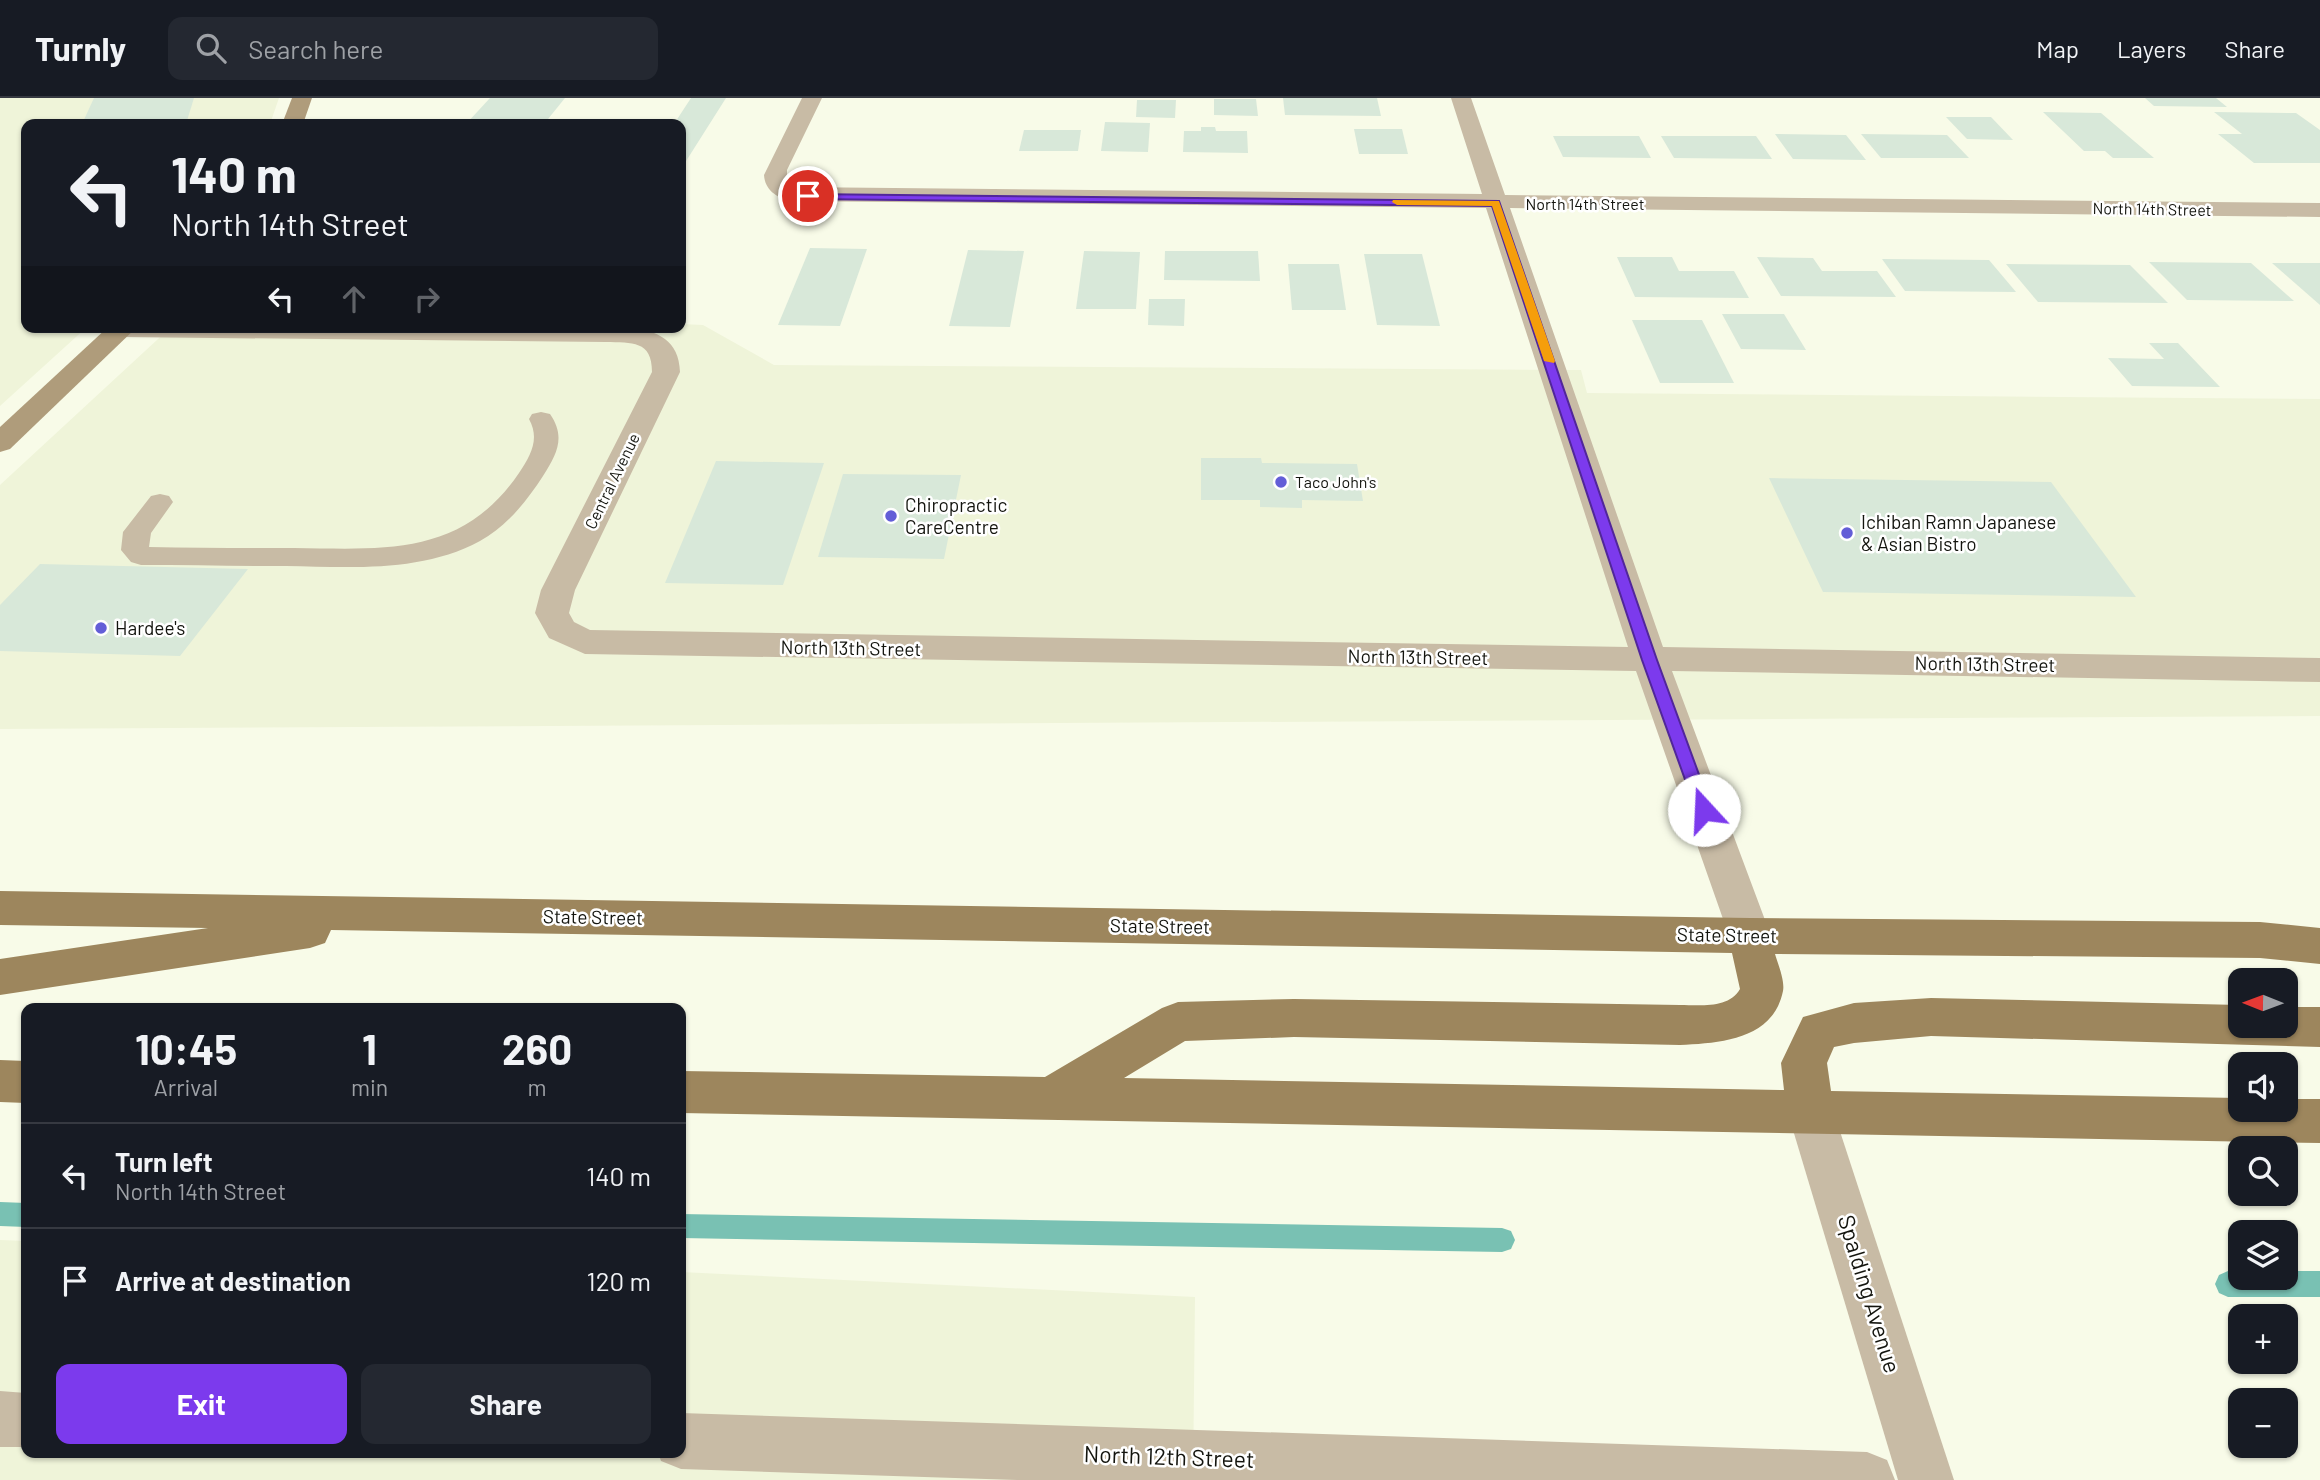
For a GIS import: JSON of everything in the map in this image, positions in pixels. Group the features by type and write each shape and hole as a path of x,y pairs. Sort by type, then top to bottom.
{"main road":[{"name":"State Street","path":"0,908 1750,936 2260,940 2320,946"},
{"path":"0,977 426,915"},
{"path":"1053,1097 1178,1022 1294,1018 1680,1025 1724,1023 1752,1009 1762,990 1750,936"},
{"path":"1810,1110 1804,1063 1819,1031 1854,1023 1931,1017 2228,1026"},
{"path":"2298,1027 2320,1027"},
{"path":"0,1081 21,1082"},
{"path":"686,1092 2320,1121"}],"street":[{"path":"295,119 302,98"},
{"name":"North 14th Street","path":"812,98 774,179 778,187 790,194 2320,210"},
{"path":"1461,98 1650,660 1750,936"},
{"path":"0,443 118,333"},
{"name":"Central Avenue","path":"486,333 631,335 652,340 663,349 668,360 666,372 558,590"},
{"name":"North 13th Street","path":"558,590 552,613 561,630 585,642 612,644 2320,670"},
{"name":"Spalding Avenue","path":"1810,1110 1926,1480"},
{"path":"0,1419 21,1420"},
{"name":"North 12th Street","path":"686,1441 1867,1480"}],"lane":[{"path":"160,502 137,532 135,550 141,556 378,558 407,555 468,537 505,512 519,496 546,450 549,438 541,419"}],"shaded area":[{"path":"0,98 279,98 272,119 21,119 21,333 80,333 0,406"},
{"path":"686,324 703,325 774,365 1581,370 1587,393 2320,399 2320,716 0,729 0,485 165,333 686,333"},
{"path":"0,1240 21,1241 21,1458 686,1458 686,1272 1195,1297 1193,1480 0,1480"}],"building":[{"path":"94,98 194,98 188,119 84,119"},
{"path":"490,98 565,98 548,119 471,119"},
{"path":"691,98 726,98 686,161 686,119 677,119"},
{"path":"1283,98 1377,98 1381,116 1285,115"},
{"path":"2145,98 2216,98 2227,107 2154,106"},
{"path":"1214,99 1256,99 1258,116 1214,115"},
{"path":"1137,100 1176,100 1175,118 1136,117"},
{"path":"2043,112 2101,113 2154,158 2113,158 2105,151 2084,151"},
{"path":"2214,112 2296,113 2320,130 2320,163 2254,163 2218,134 2242,134"},
{"path":"1946,117 1991,117 2013,140 1967,139"},
{"path":"1105,122 1150,123 1148,152 1101,151"},
{"path":"1201,127 1215,127 1216,131 1247,131 1248,153 1183,152 1184,131 1201,131"},
{"path":"1354,129 1402,129 1408,154 1359,154"},
{"path":"1024,130 1081,130 1078,151 1019,151"},
{"path":"1775,134 1846,135 1866,160 1793,159"},
{"path":"1861,134 1947,135 1969,158 1881,158"},
{"path":"1553,136 1639,136 1651,158 1563,157"},
{"path":"1661,136 1756,136 1772,159 1674,158"},
{"path":"810,248 867,249 840,326 778,325"},
{"path":"968,250 1024,251 1010,327 949,326"},
{"path":"1084,251 1140,252 1136,309 1076,309"},
{"path":"1165,251 1258,251 1260,281 1164,280"},
{"path":"1364,254 1422,254 1440,326 1377,325"},
{"path":"1617,257 1672,257 1679,271 1734,271 1749,298 1635,297"},
{"path":"1757,257 1813,258 1822,271 1877,271 1896,297 1781,296"},
{"path":"1882,259 1989,260 2016,292 1905,291"},
{"path":"2149,262 2251,263 2294,301 2187,300"},
{"path":"2272,263 2320,263 2320,305"},
{"path":"1288,264 1339,264 1346,310 1292,310"},
{"path":"2006,264 2130,265 2168,303 2038,302"},
{"path":"1149,299 1185,299 1184,326 1148,325"},
{"path":"1722,314 1784,314 1806,350 1741,349"},
{"path":"1632,320 1702,320 1734,383 1660,383"},
{"path":"2149,343 2178,343 2220,387 2132,386 2108,358 2164,359"},
{"name":"Taco John's","path":"1201,458 1261,458 1262,463 1357,464 1363,501 1302,500 1302,508 1260,507 1260,500 1201,500"},
{"path":"716,461 824,463 783,585 665,583"},
{"name":"Chiropractic CareCentre","path":"843,474 961,475 944,559 818,557"},
{"path":"1769,478 2051,482 2136,597 1823,592"},
{"name":"Hardee's","path":"40,564 248,569 180,656 0,651 0,605"}],"waterway":[{"path":"0,1214 21,1215"},
{"path":"686,1226 1502,1240"},
{"path":"2298,1284 2320,1284"}],"slow traffic":[{"path":"1397,202 1496,203 1550,361"}],"place":[{"name":"Taco John's","path":"1281,482"},
{"name":"Chiropractic CareCentre","path":"891,516"},
{"name":"Ichiban Ramn Japanese & Asian Bistro","path":"1847,533"},
{"name":"Hardee's","path":"101,628"}],"route":[{"path":"808,196 1496,203 1650,660 1704,810"}]}
